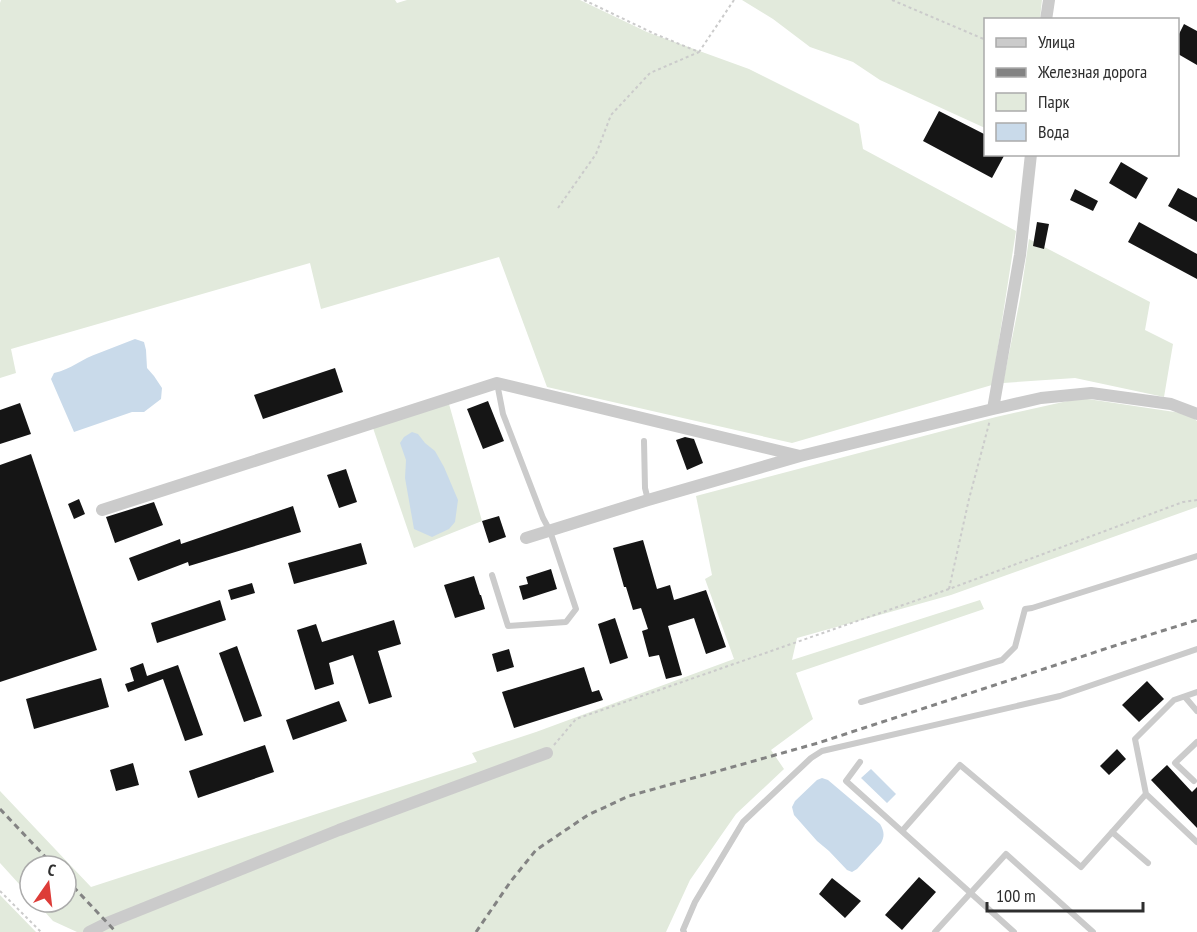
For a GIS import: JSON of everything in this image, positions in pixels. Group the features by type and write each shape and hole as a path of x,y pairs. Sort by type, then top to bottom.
{"street":[{"path":"1046,18 1049,0"},
{"path":"993,409 1020,255 1031,156"},
{"path":"102,510 496,383 800,456"},
{"path":"526,538 800,456 1041,398 1090,393 1171,404 1197,414"},
{"path":"89,932 339,830 547,753"}],"lane":[{"path":"492,574 508,626 566,622 576,609 550,531 503,414 496,383"},
{"path":"644,441 645,488 648,500"},
{"path":"861,702 1002,660 1015,647 1025,609 1197,556"},
{"path":"684,932 695,902 743,822 822,750 1060,696 1197,649"},
{"path":"1197,692 1174,700 1135,739 1146,794 1197,842"},
{"path":"1185,697 1197,711"},
{"path":"1194,781 1175,763 1197,742"},
{"path":"860,762 846,781 1014,932"},
{"path":"902,831 960,765 1081,867 1146,794"},
{"path":"1112,832 1148,863"},
{"path":"935,932 1006,854 1094,932"}],"path":[{"path":"584,0 699,52"},
{"path":"558,208 596,154 611,115 650,73 699,52 734,0"},
{"path":"892,0 984,39"},
{"path":"949,589 969,499 993,409"},
{"path":"547,753 576,719 949,589 1183,502 1197,500"},
{"path":"0,891 41,932"}],"green space":[{"path":"1,0 395,0 397,3 407,0 580,0 647,32 749,69 859,124 863,149 1016,231 992,385 792,443 547,387 499,257 321,309 310,263 11,349 16,373 0,378"},
{"path":"742,0 1042,0 1040,18 984,18 984,128 880,80 853,62 810,47 773,19"},
{"path":"1029,239 1150,302 1145,330 1173,344 1164,397 1075,378 1003,383 1020,299"},
{"path":"1081,398 1188,414 1197,421 1197,507 951,595 797,638 792,660 980,600 984,609 796,673 813,719 771,750 784,769 736,814 690,880 666,932 77,932 53,921 47,914 78,914 78,873 91,887 477,762 472,753 536,732 734,659 705,579 712,575 696,496 996,417"},
{"path":"449,404 482,521 414,548 373,428"},
{"path":"0,791 60,854 18,854 18,883 0,863"},
{"path":"0,895 36,932 0,932"}],"water":[{"path":"135,339 144,342 147,368 162,388 161,399 144,412 132,412 74,432 51,379 54,373"},
{"path":"412,432 418,434 435,451 458,500 455,522 449,529 432,537 414,529 405,478 406,460 400,443"},
{"path":"871,769 896,794 887,803 861,778"},
{"path":"822,778 828,780 880,824 882,829 881,843 852,872 847,870 817,841 794,815 792,807 795,801"}],"building":[{"path":"1184,24 1197,31 1197,65 1179,55 1179,34"},
{"path":"939,111 984,134 984,156 1004,156 992,178 923,141"},
{"path":"1121,162 1148,178 1136,199 1109,183"},
{"path":"1178,188 1197,198 1197,222 1168,206"},
{"path":"1075,189 1098,201 1093,211 1070,200"},
{"path":"1037,222 1049,224 1044,249 1033,246"},
{"path":"1139,222 1197,254 1197,279 1128,242"},
{"path":"335,368 343,392 263,419 254,395"},
{"path":"488,401 504,441 483,449 467,409"},
{"path":"20,403 31,434 0,444 0,410"},
{"path":"685,437 694,439 703,463 687,470 676,440"},
{"path":"31,454 97,650 0,682 0,465"},
{"path":"346,469 357,502 339,508 327,475"},
{"path":"79,499 85,514 74,519 68,504"},
{"path":"154,502 163,525 115,543 106,517"},
{"path":"293,506 301,532 189,566 188,562 138,581 129,558 180,539 181,544"},
{"path":"499,516 506,537 489,543 482,521"},
{"path":"643,540 657,589 670,585 674,600 706,590 726,647 706,654 694,618 668,626 682,675 666,679 659,655 649,657 642,631 648,629 641,608 633,610 613,548"},
{"path":"361,543 367,564 294,584 288,563"},
{"path":"551,569 557,589 523,600 519,586 528,584 526,577"},
{"path":"474,576 485,609 455,618 444,585"},
{"path":"252,583 255,593 231,600 228,590"},
{"path":"220,600 226,620 157,643 151,623"},
{"path":"615,618 628,658 610,664 598,624"},
{"path":"394,620 401,644 378,651 392,697 369,704 353,655 329,663 334,684 315,690 297,630 316,624 322,642"},
{"path":"237,646 262,716 244,722 219,653"},
{"path":"509,649 514,667 497,672 492,654"},
{"path":"143,663 147,676 178,665 203,735 185,741 163,679 128,692 125,684 134,681 130,668"},
{"path":"584,667 592,692 599,690 603,700 514,728 502,692"},
{"path":"101,678 109,707 34,729 26,699"},
{"path":"1147,681 1164,699 1139,722 1122,705"},
{"path":"339,701 347,721 293,740 286,720"},
{"path":"265,745 274,772 198,798 189,771"},
{"path":"1117,749 1126,759 1109,775 1100,766"},
{"path":"133,763 139,785 116,791 110,770"},
{"path":"1167,765 1192,792 1197,787 1197,828 1151,780"},
{"path":"919,877 936,892 902,930 885,915"},
{"path":"832,878 861,901 845,918 819,894"}],"railway":[{"path":"476,932 511,881 536,850 588,815 629,796 818,743 1197,620"},
{"path":"0,809 43,854"},
{"path":"78,892 116,932"}]}
